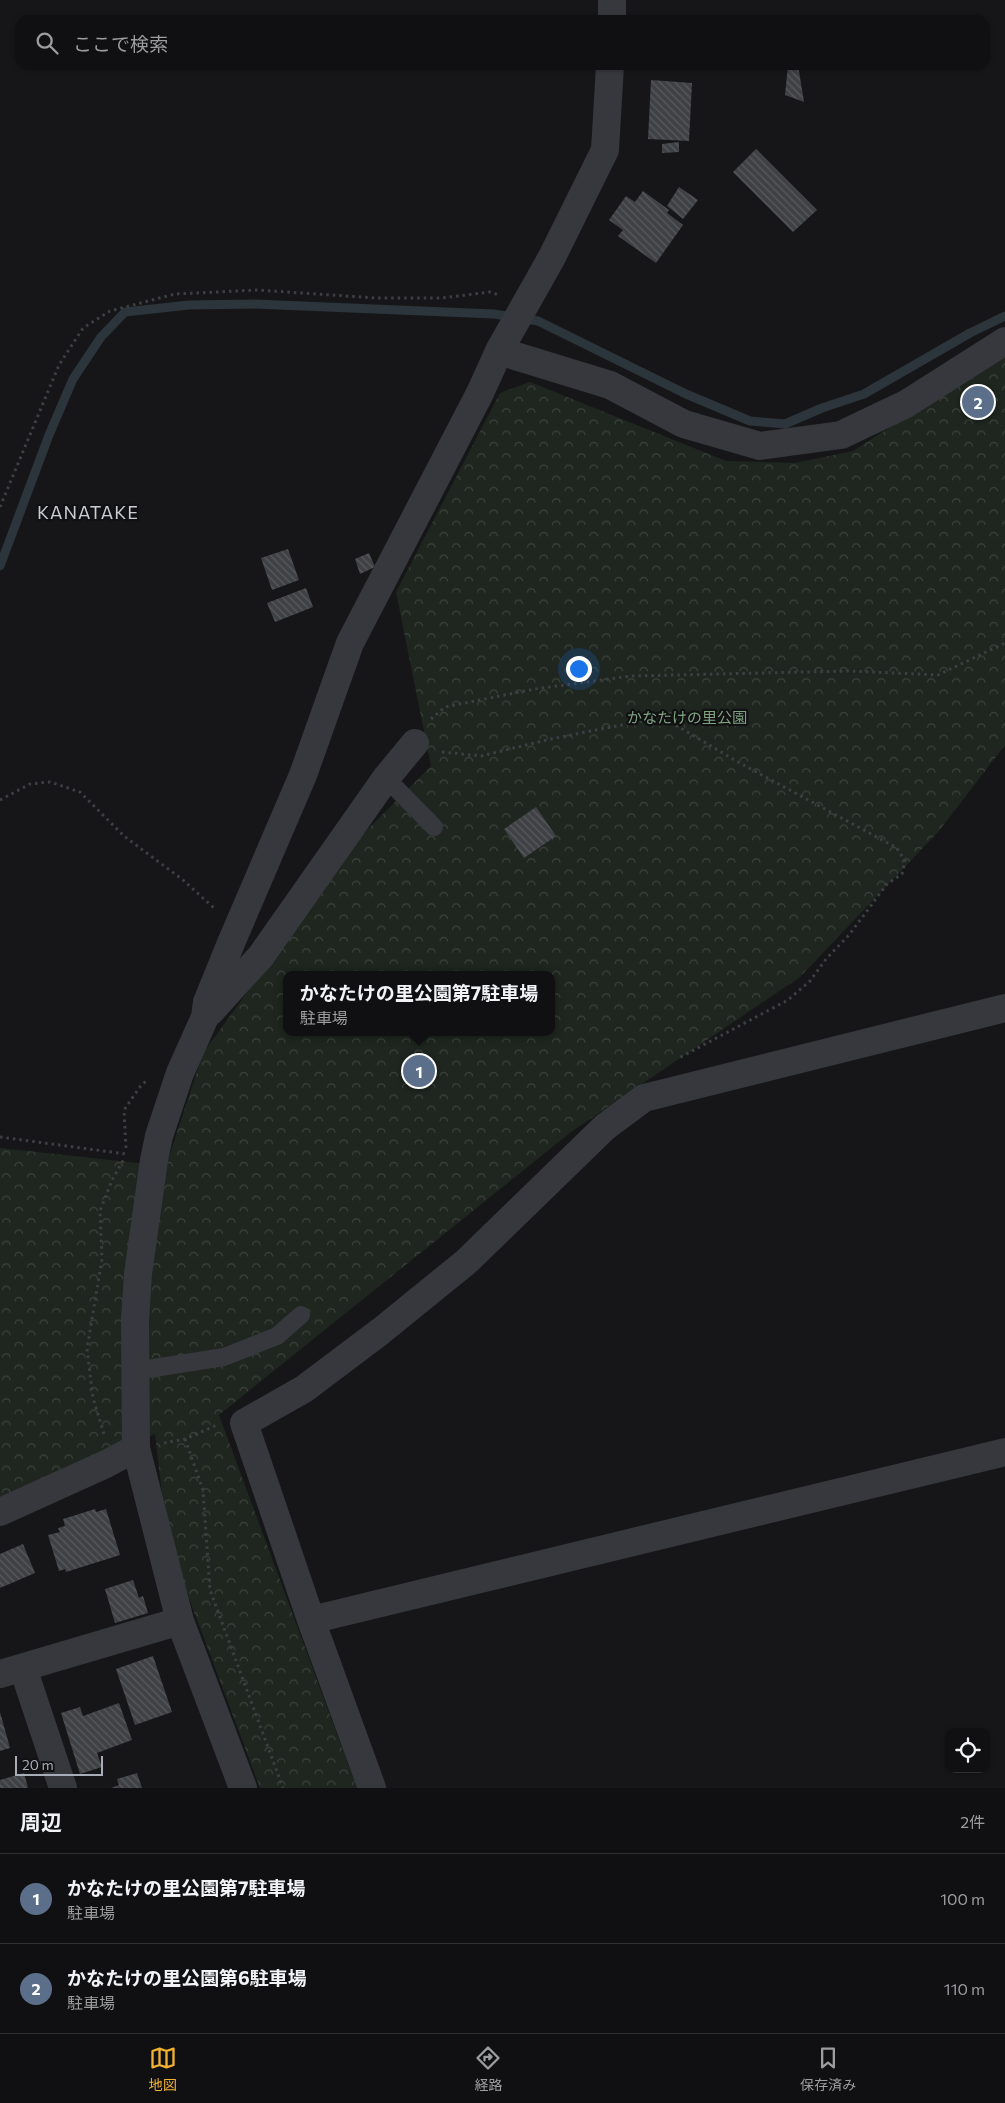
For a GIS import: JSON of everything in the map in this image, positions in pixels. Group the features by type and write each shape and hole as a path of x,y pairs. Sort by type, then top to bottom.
{"street":[{"path":"612,0 612,15"},
{"path":"243,1788 180,1621 136,1448 135,1320 138,1274 159,1136 180,1073 205,1017 207,1002 303,775 350,643 500,351 552,257 605,150 610,70"},
{"path":"500,351 610,385 684,424 760,446 841,435 906,404 1005,341"},
{"path":"205,1017 261,956 386,778 415,743"},
{"path":"372,1788 311,1620 244,1423 304,1389 382,1331 466,1262 605,1127 644,1098 1005,1008"},
{"path":"0,1512 106,1464 136,1448"},
{"path":"311,1620 1005,1452"},
{"path":"63,1788 11,1671 180,1621"}],"lane":[{"path":"386,778 434,827"},
{"path":"135,1371 224,1357 277,1336 301,1314"}],"path":[{"path":"0,507 59,364 83,328 110,311 175,294 257,290 376,298 442,298 490,292 525,304"},
{"path":"651,1096 654,1079 676,1058 788,1000 810,980 826,959 849,935 887,884 902,874 905,861 897,848 738,762 662,717 551,739 481,756 442,752 415,743 426,723 445,707 535,689 631,676 850,671 938,675 1005,643"},
{"path":"0,800 30,784 50,782 80,792 124,836 213,905 231,942"},
{"path":"0,1137 127,1154 154,1160"},
{"path":"136,1448 185,1439 231,1419 244,1423"},
{"path":"185,1439 203,1490 210,1590 283,1788"}],"green space":[{"name":"かなたけの里公園","path":"1005,353 1005,745 939,831 800,977 571,1132 219,1415 357,1788 260,1788 187,1593 164,1510 155,1434 0,1497 0,1148 166,1166 203,1053 361,836 431,766 396,592 500,393 530,382 726,461 795,463 853,451"}],"building":[{"path":"788,70 799,70 804,102 785,95"},
{"path":"651,80 692,83 689,141 648,139"},
{"path":"679,142 679,152 662,153 662,144"},
{"path":"756,149 817,210 793,232 733,172"},
{"path":"679,187 698,200 683,219 667,206"},
{"path":"643,191 669,210 667,213 683,225 656,263 618,236 623,230 609,220 626,196 635,202"},
{"path":"288,549 299,580 272,590 261,558"},
{"path":"369,553 375,567 360,574 355,559"},
{"path":"306,588 313,607 275,622 267,603"},
{"path":"536,807 556,836 524,858 504,829"},
{"path":"95,1509 96,1512 106,1509 120,1555 66,1572 65,1569 59,1571 48,1535 60,1532 58,1528 65,1526 63,1519"},
{"path":"23,1544 35,1573 0,1588 0,1554"},
{"path":"133,1580 139,1598 143,1596 148,1613 115,1623 105,1589"},
{"path":"153,1656 172,1712 135,1725 116,1669"},
{"path":"119,1703 132,1740 97,1753 102,1767 80,1774 61,1713 80,1707 83,1716"},
{"path":"0,1712 10,1748 0,1751"},
{"path":"24,1773 28,1788 0,1788 0,1780"},
{"path":"137,1773 142,1788 111,1788 119,1785 117,1779"}],"waterway":[{"path":"0,566 49,435 73,379 101,337 125,312 189,305 255,304 494,314 538,321 686,394 750,421 785,424 822,408 864,394 970,333 1005,316"}],"place":[{"name":"かなたけの里公園第6駐車場","path":"978,402"},
{"name":"かなたけの里公園第7駐車場","path":"419,1071"}],"district":[{"name":"KANATAKE","path":"88,513"}]}
